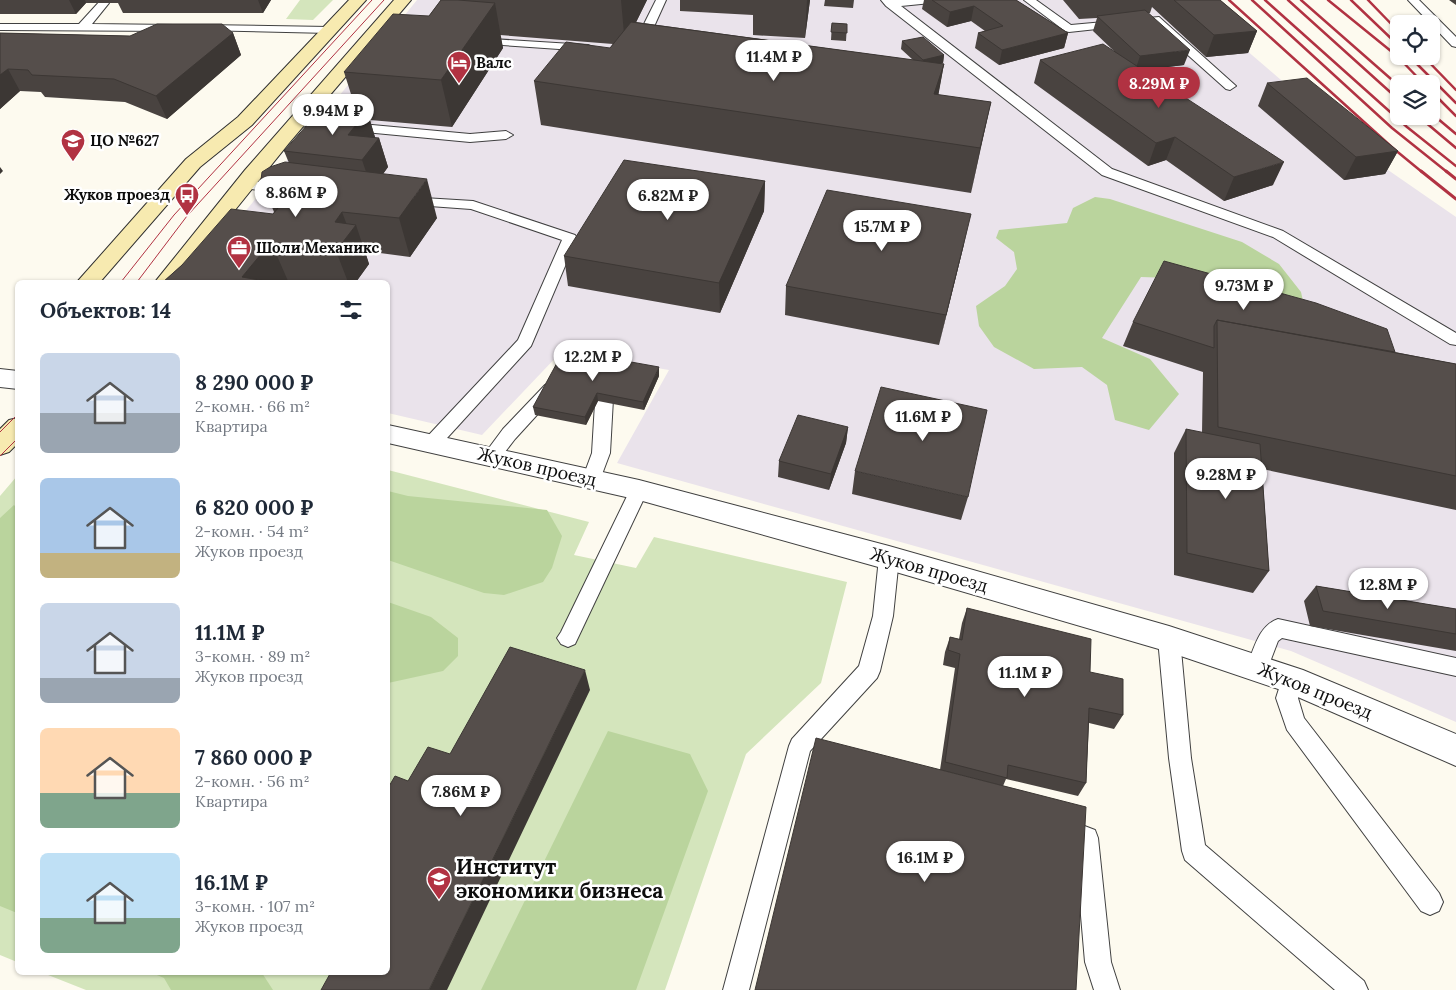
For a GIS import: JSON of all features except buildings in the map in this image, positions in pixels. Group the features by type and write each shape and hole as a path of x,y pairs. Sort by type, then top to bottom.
{"main road":[{"path":"90,280 193,164 244,121 358,0"},
{"path":"168,280 215,217 296,122 380,36 404,0"},
{"path":"0,445 15,430"}],"street":[{"path":"0,378 15,380"},
{"name":"Жуков проезд","path":"390,434 639,490 888,558 1169,639 1292,680 1456,750"}],"lane":[{"path":"627,49 641,42 661,0"},
{"path":"888,2 931,0"},
{"path":"1028,0 1069,28 1155,19 1230,86"},
{"path":"1413,0 1456,44"},
{"path":"83,27 104,2"},
{"path":"888,2 1107,172 1278,234 1456,340"},
{"path":"0,27 329,30"},
{"path":"465,40 601,49"},
{"path":"296,122 470,138 506,135"},
{"path":"244,184 308,193"},
{"path":"394,200 473,205 570,238 526,342 431,444"},
{"path":"492,456 549,389 604,400 601,454 592,480"},
{"path":"568,638 639,490"},
{"path":"736,990 800,746 870,671 883,616 888,558"},
{"path":"1257,668 1270,635 1278,628 1456,667"},
{"path":"1169,639 1180,758 1194,851 1356,990"},
{"path":"1292,680 1287,698 1295,724 1430,902"},
{"path":"800,746 828,755"},
{"path":"1041,823 1086,838 1098,962 1107,990"}],"shaded area":[{"path":"417,0 1188,0 1375,161 1456,217 1456,722 1291,651 617,463 669,370 561,352 482,435 390,413 390,280 190,280"}],"green space":[{"path":"300,0 333,0 313,20 286,19"},
{"path":"1095,197 1110,199 1242,242 1279,264 1301,292 1303,301 1171,278 1141,277 1102,338 1150,359 1179,394 1149,430 1115,420 1107,385 1082,367 1034,369 994,347 979,326 976,306 1005,286 1017,269 1014,252 996,238 999,230 1067,223 1073,208"},
{"path":"390,471 589,522 574,555 636,568 654,537 847,582 821,683 746,754 665,990 86,990 48,975 390,975"},
{"path":"15,478 15,961 0,955 0,496"},
{"path":"390,492 408,496 547,510 562,536 552,568 543,582 504,595 484,593 390,561"},
{"path":"15,506 15,912 0,906 0,518"},
{"path":"390,603 431,617 458,638 458,656 443,671 390,683"},
{"path":"608,731 690,754 708,791 636,990 481,990"},
{"path":"157,975 263,975 273,990 171,990 164,978"}],"tram line":[{"path":"123,280 174,215 372,0"},
{"path":"139,280 187,216 384,0"},
{"path":"0,432 15,417"},
{"path":"0,456 15,441"}],"railway":[{"path":"1229,0 1422,172"},
{"path":"1252,0 1392,128 1447,172"},
{"path":"1265,0 1407,127 1456,166"},
{"path":"1288,0 1390,92"},
{"path":"1301,0 1390,78"},
{"path":"1328,0 1397,56 1415,75"},
{"path":"1351,0 1390,37"},
{"path":"1368,0 1390,23"},
{"path":"1418,65 1456,103"},
{"path":"1432,65 1456,90"},
{"path":"1440,100 1456,116"},
{"path":"1440,121 1456,134"},
{"path":"1429,125 1456,148"},
{"path":"1421,171 1456,199"},
{"path":"1446,171 1456,179"}],"place":[{"name":"Валс","path":"459,84"},
{"name":"ЦО №627","path":"73,162"},
{"name":"Жуков проезд","path":"187,216"},
{"name":"Шоли Механикс","path":"239,269"},
{"name":"Институт экономики бизнеса","path":"439,900"}]}
